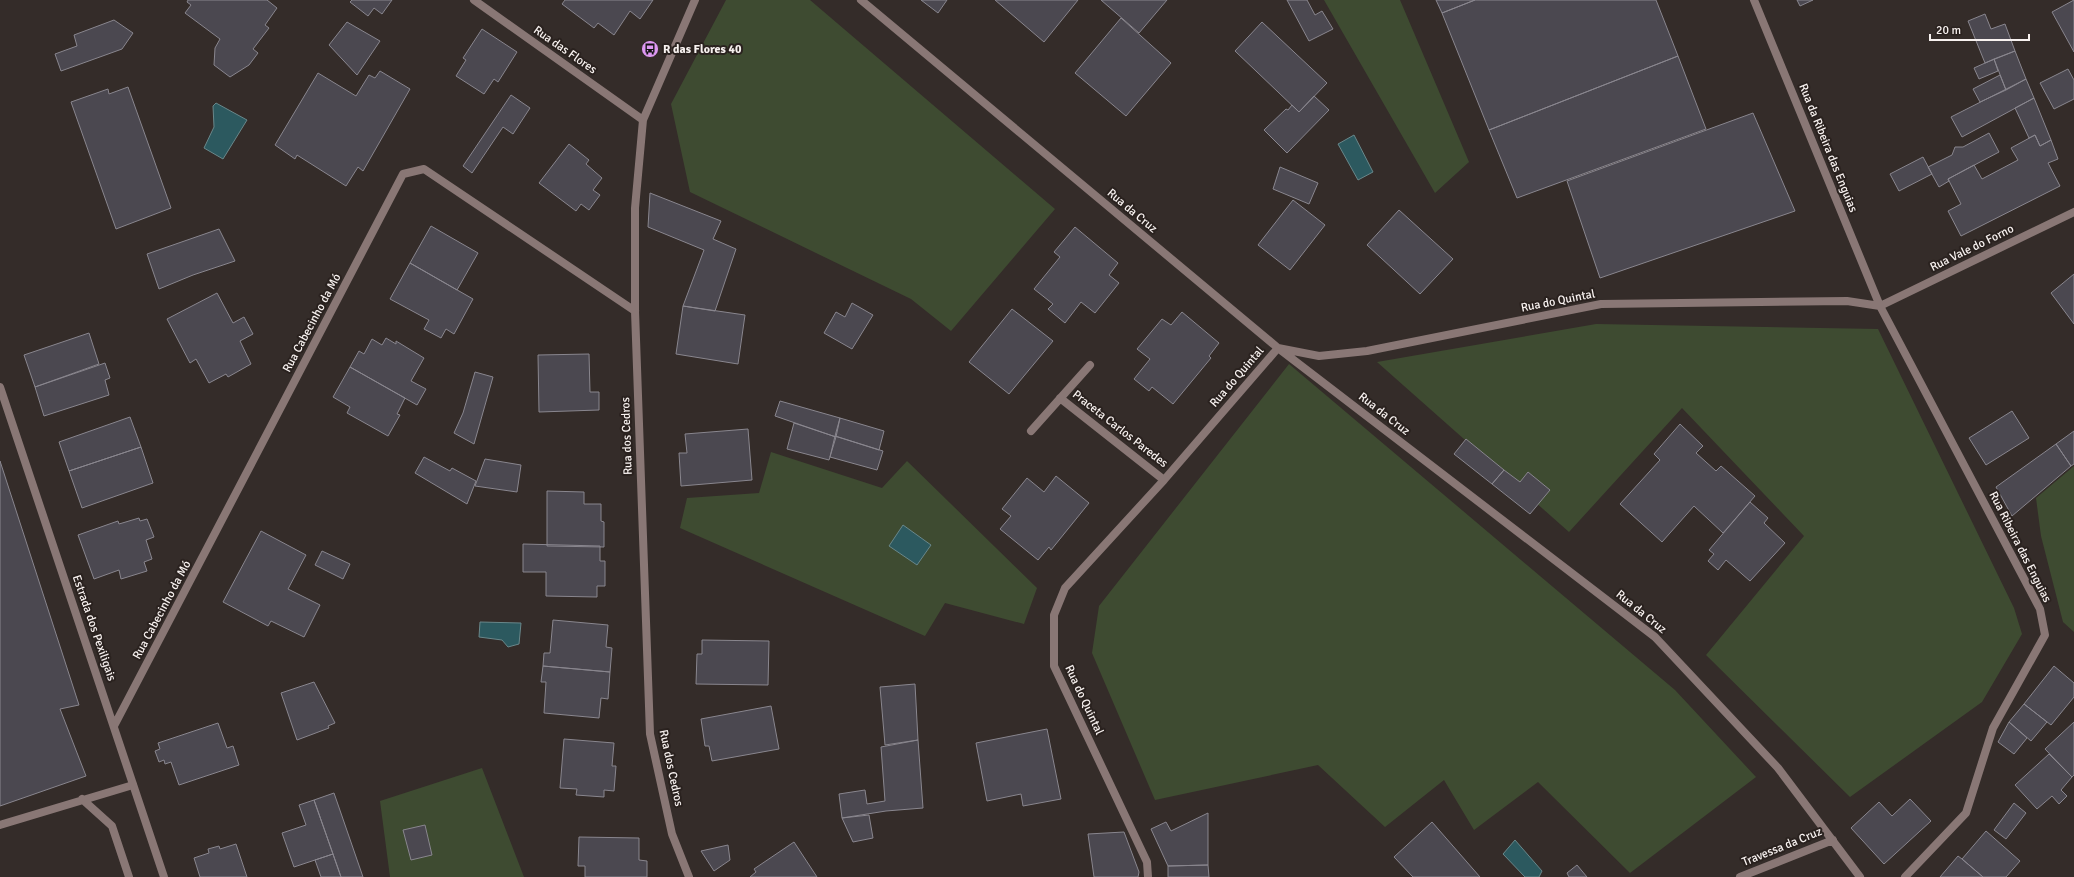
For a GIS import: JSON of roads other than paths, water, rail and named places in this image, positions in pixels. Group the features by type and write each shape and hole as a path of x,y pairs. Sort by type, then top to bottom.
{"street":[{"name":"Rua das Flores","path":"474,0 643,120"},
{"name":"Rua dos Cedros","path":"689,877 672,834 650,734 635,311 635,208 643,120 695,0"},
{"name":"Rua da Cruz","path":"861,0 1278,348 1655,637 1778,768 1860,877"},
{"name":"Rua da Ribeira das Enguias","path":"1754,0 1880,306"},
{"name":"Rua Cabecinho da Mó","path":"114,726 403,174 424,169 635,311"},
{"name":"Rua Vale do Forno","path":"1880,306 2074,212"},
{"name":"Rua do Quintal","path":"1148,877 1147,862 1054,666 1054,615 1065,588 1164,480 1278,348 1319,356 1366,351 1601,304 1847,301 1880,306"},
{"name":"Rua Ribeira das Enguias","path":"1880,306 2040,609 2045,635 1993,728 1966,813 1905,877"},
{"name":"Praceta Carlos Paredes","path":"1031,431 1090,365"},
{"name":"Estrada dos Pexiligais","path":"0,387 164,877"},
{"name":"Praceta Carlos Paredes","path":"1060,398 1164,480"},
{"path":"0,825 82,799 133,785"},
{"path":"82,799 112,826 129,877"},
{"name":"Travessa da Cruz","path":"1740,877 1833,840"}],"water":[{"path":"216,103 247,120 223,159 204,148 214,127 213,106"},
{"path":"1354,135 1373,172 1358,180 1338,144"},
{"path":"903,525 931,545 917,565 889,546"},
{"path":"480,622 521,623 519,644 508,647 502,640 479,637"},
{"path":"1515,840 1542,871 1539,877 1525,877 1503,854"}],"place":[{"name":"R das Flores 40","path":"650,49"}]}
